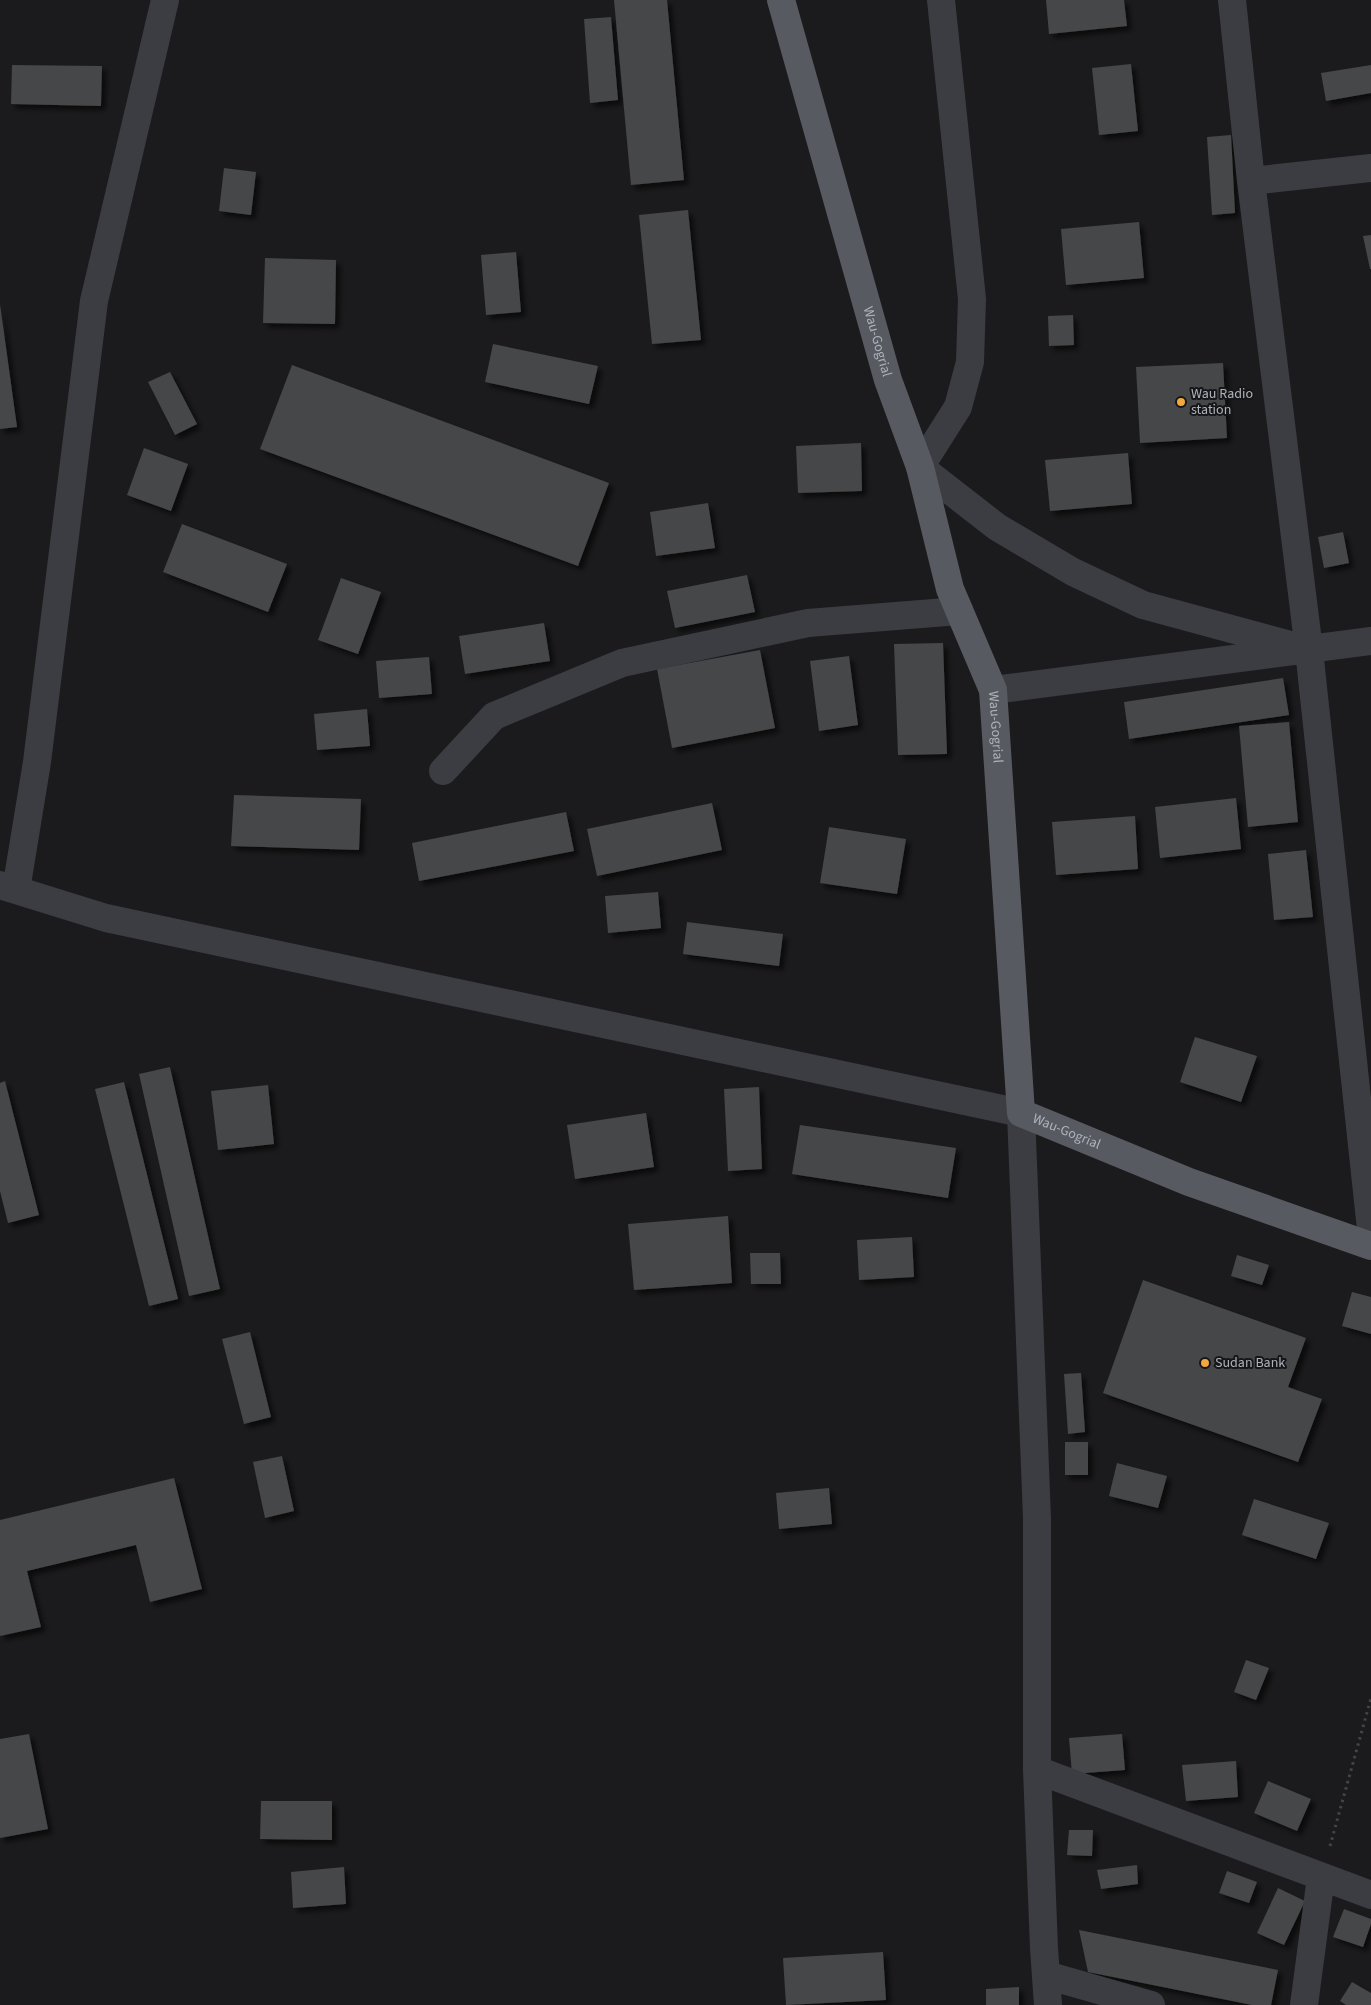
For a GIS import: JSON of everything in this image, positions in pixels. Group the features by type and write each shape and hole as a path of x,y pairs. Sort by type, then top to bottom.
{"main road":[{"name":"Wau-Gogrial","path":"781,0 888,380 920,467 950,589 993,690 1022,1112 1189,1182 1371,1246"}],"street":[{"path":"164,0 94,301 37,762 8,888 106,918 1022,1112 1037,1518 1038,1770 1048,2005"},
{"path":"941,0 972,299 970,362 958,408 920,467 997,527 1082,576 1143,605 1309,650"},
{"path":"1232,0 1251,181 1309,650 1371,1229"},
{"path":"1251,181 1371,168"},
{"path":"443,771 494,716 622,663 808,623 959,611"},
{"path":"993,690 1371,641"},
{"path":"1038,1770 1371,1895"},
{"path":"1304,2005 1321,1877"},
{"path":"1046,1975 1151,2005"}],"path":[{"path":"1321,1877 1371,1698"}],"building":[{"path":"614,0 667,0 684,180 631,185"},
{"path":"1046,0 1124,0 1127,26 1049,34"},
{"path":"611,17 618,100 590,103 584,19"},
{"path":"1131,64 1138,131 1099,135 1092,68"},
{"path":"12,65 102,66 101,106 11,104"},
{"path":"1371,65 1371,93 1326,101 1321,73"},
{"path":"1231,135 1235,213 1212,215 1207,137"},
{"path":"224,168 256,172 251,215 219,211"},
{"path":"688,210 701,340 652,344 639,215"},
{"path":"1139,222 1144,278 1066,285 1061,229"},
{"path":"1371,235 1371,269 1370,269 1363,236"},
{"path":"516,252 521,312 486,315 481,255"},
{"path":"265,258 336,260 335,324 263,323"},
{"path":"0,304 17,427 0,429"},
{"path":"1073,315 1074,345 1049,346 1048,316"},
{"path":"493,344 598,366 589,404 485,382"},
{"name":"Wau Radio station","path":"1223,363 1227,438 1140,443 1136,367"},
{"path":"292,365 609,483 578,566 260,449"},
{"path":"170,372 197,424 175,435 148,382"},
{"path":"861,443 862,491 798,493 796,446"},
{"path":"144,448 188,464 171,511 127,495"},
{"path":"1128,453 1132,504 1050,511 1045,460"},
{"path":"708,503 715,548 656,556 650,512"},
{"path":"182,524 287,564 268,612 163,572"},
{"path":"1343,532 1349,563 1324,568 1318,537"},
{"path":"747,575 755,612 675,628 667,591"},
{"path":"341,578 381,592 358,654 318,640"},
{"path":"544,623 550,661 465,674 459,636"},
{"path":"943,643 947,754 898,755 894,644"},
{"path":"760,650 775,728 672,748 657,669"},
{"path":"849,656 858,725 819,731 810,661"},
{"path":"429,657 432,694 379,698 376,661"},
{"path":"1283,678 1289,715 1129,739 1124,702"},
{"path":"367,709 370,746 317,750 314,714"},
{"path":"1289,722 1298,822 1248,827 1239,726"},
{"path":"234,795 361,799 359,850 231,846"},
{"path":"1236,798 1241,849 1160,858 1155,807"},
{"path":"712,803 722,850 597,876 587,829"},
{"path":"566,812 574,851 419,881 412,843"},
{"path":"1135,816 1138,869 1056,875 1052,822"},
{"path":"829,827 906,839 897,894 820,883"},
{"path":"1306,850 1313,917 1274,920 1268,854"},
{"path":"658,892 661,928 608,933 605,896"},
{"path":"687,922 783,934 779,966 683,954"},
{"path":"1195,1037 1257,1056 1241,1102 1180,1082"},
{"path":"170,1067 220,1289 189,1296 139,1074"},
{"path":"5,1081 39,1215 8,1223 0,1191 0,1083"},
{"path":"124,1082 178,1299 149,1306 95,1089"},
{"path":"268,1085 274,1144 218,1150 211,1091"},
{"path":"759,1087 762,1169 728,1171 724,1089"},
{"path":"646,1113 654,1167 575,1179 567,1125"},
{"path":"800,1125 956,1148 948,1198 792,1174"},
{"path":"728,1216 732,1283 634,1290 628,1224"},
{"path":"912,1237 914,1277 859,1280 857,1240"},
{"path":"750,1253 780,1253 781,1284 751,1284"},
{"path":"1237,1255 1269,1265 1262,1285 1231,1276"},
{"name":"Sudan Bank","path":"1143,1280 1306,1338 1288,1387 1322,1399 1298,1462 1103,1393"},
{"path":"1352,1292 1371,1297 1371,1334 1342,1326"},
{"path":"250,1332 271,1417 244,1424 222,1339"},
{"path":"1081,1373 1085,1432 1068,1434 1064,1374"},
{"path":"1065,1442 1088,1442 1088,1475 1065,1475"},
{"path":"282,1456 294,1511 265,1518 253,1462"},
{"path":"1117,1463 1167,1476 1158,1508 1109,1496"},
{"path":"174,1478 202,1589 150,1602 136,1545 27,1571 41,1627 0,1636 0,1520"},
{"path":"829,1488 832,1524 779,1529 776,1493"},
{"path":"1254,1499 1329,1523 1316,1559 1242,1535"},
{"path":"1246,1660 1269,1668 1256,1700 1234,1692"},
{"path":"29,1734 48,1829 0,1838 0,1739"},
{"path":"1122,1734 1125,1770 1072,1774 1069,1738"},
{"path":"1236,1761 1238,1797 1186,1801 1182,1765"},
{"path":"1268,1781 1311,1799 1297,1831 1254,1813"},
{"path":"261,1801 332,1801 332,1840 260,1839"},
{"path":"1069,1830 1093,1830 1092,1856 1067,1855"},
{"path":"1137,1865 1138,1884 1101,1889 1097,1870"},
{"path":"344,1867 346,1904 293,1908 291,1872"},
{"path":"1227,1871 1257,1882 1249,1903 1219,1893"},
{"path":"1278,1888 1305,1901 1284,1945 1257,1933"},
{"path":"1344,1909 1371,1919 1363,1947 1333,1937"},
{"path":"1079,1930 1278,1970 1271,2005 1252,2005 1088,1972"},
{"path":"883,1952 886,2000 786,2005 783,1958"},
{"path":"1352,1982 1371,1993 1371,2005 1346,2005 1340,2001"},
{"path":"1019,1987 1019,2005 986,2005 986,1989"}],"place":[{"name":"Wau Radio station","path":"1181,402"},
{"name":"Sudan Bank","path":"1205,1363"}]}
